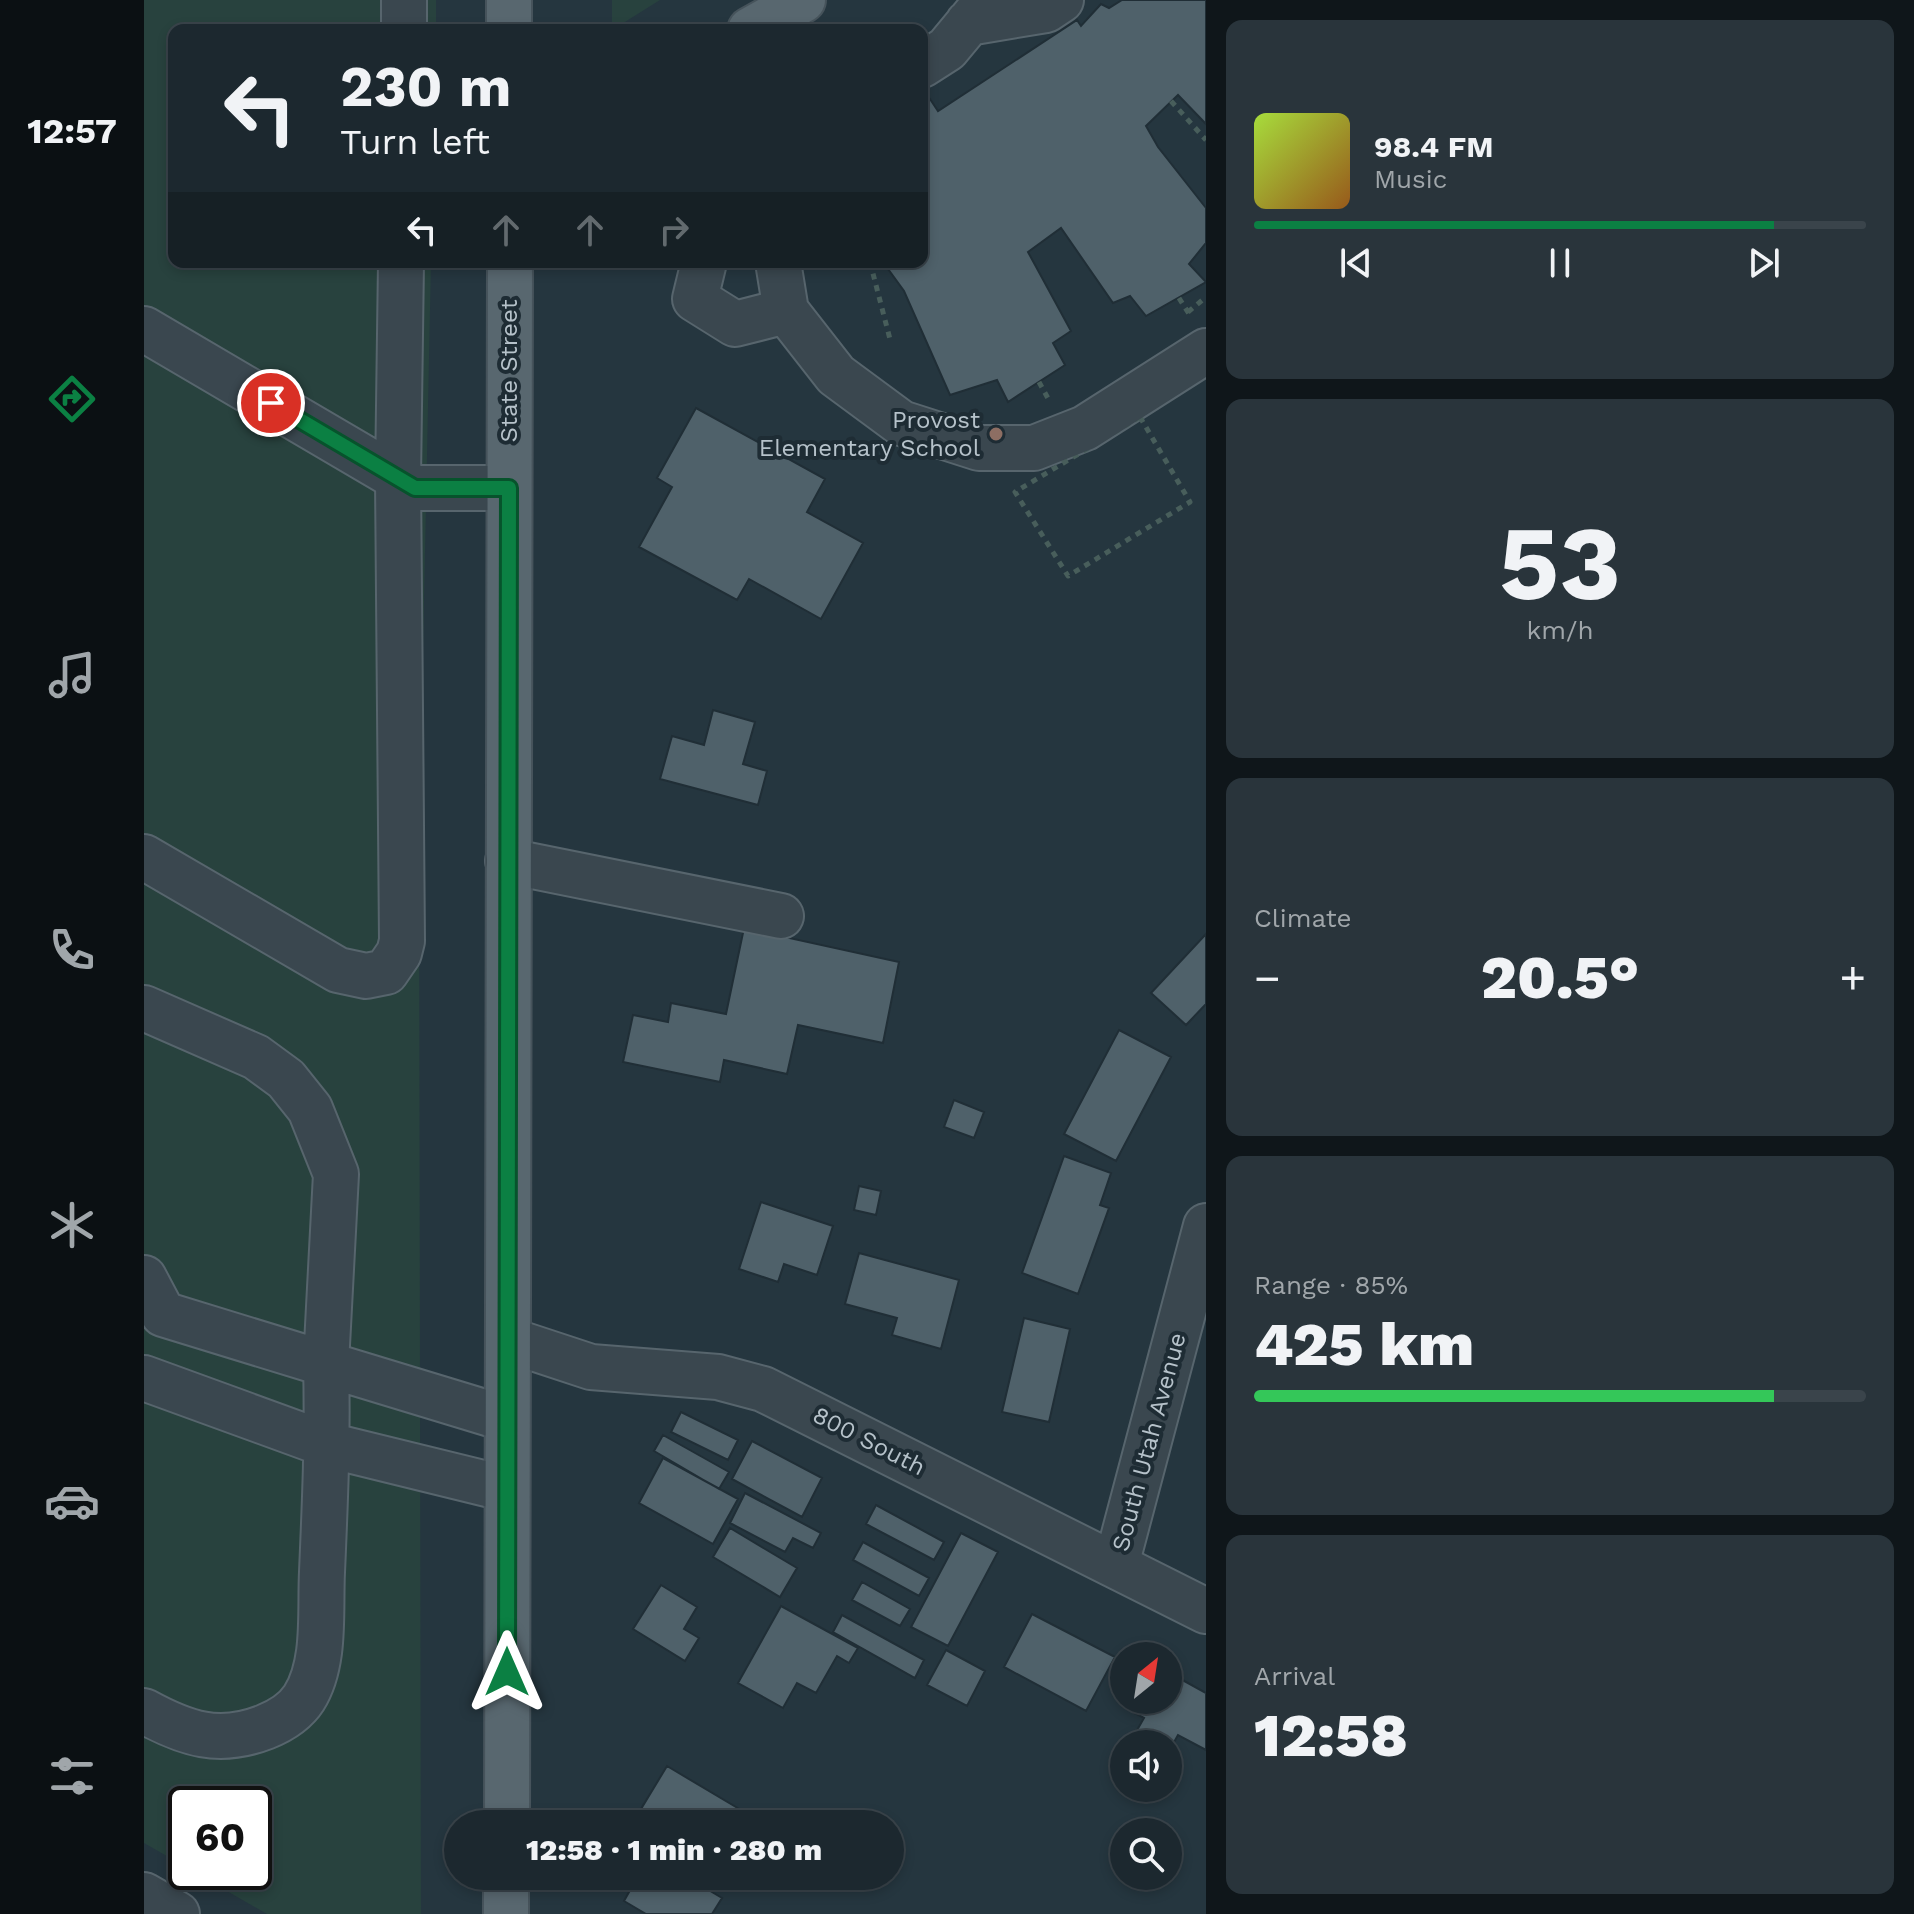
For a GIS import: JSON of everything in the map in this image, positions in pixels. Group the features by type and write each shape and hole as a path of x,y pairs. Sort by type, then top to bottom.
{"main road":[{"path":"509,0 509,24"},
{"path":"761,24 803,0"},
{"name":"State Street","path":"507,1810 510,268"},
{"path":"506,1890 506,1914"}],"street":[{"path":"404,0 404,24"},
{"path":"928,61 947,49 978,12 1046,10 1061,0"},
{"path":"144,857 338,970 366,976 386,972 394,963 402,941 398,478 401,268"},
{"path":"703,268 695,299 735,324 786,311"},
{"path":"779,268 786,311 836,375 901,423 979,448 1034,448 1085,428 1202,339"},
{"path":"144,329 415,488 509,488"},
{"path":"508,861 781,916"},
{"path":"144,1008 256,1057 286,1079 310,1109 336,1174 326,1364 328,1445 318,1660 303,1699 282,1720 247,1734 221,1739 180,1730 144,1711"},
{"name":"South Utah Avenue","path":"1116,1565 1206,1226"},
{"path":"144,1362 153,1296 326,1364 507,1419"},
{"name":"800 South","path":"509,1340 591,1367 718,1377 763,1389 1206,1611"},
{"path":"144,1378 328,1445 507,1489"}],"path":[{"path":"1171,101 1206,140"},
{"path":"872,268 891,343"},
{"path":"1188,312 1206,297"},
{"path":"1179,298 1202,339"},
{"path":"1140,417 1190,502 1068,576 1015,492 1140,417"}],"green space":[{"path":"144,0 436,0 436,24 168,24 168,268 431,268 419,844 421,1914 267,1914 225,1890 272,1890 272,1786 168,1786 168,1857 144,1843"},
{"path":"612,0 660,0 622,24 612,24"}],"building":[{"path":"1122,0 1206,0 1206,124 1178,95 1146,126 1158,147 1206,208 1206,243 1189,264 1206,282 1146,316 1130,296 1113,303 1061,228 1028,252 1071,331 1053,343 1065,365 1008,402 997,380 950,395 904,291 887,268 928,268 928,100 938,111 1077,20 1081,26 1101,4 1109,8"},
{"path":"696,408 825,479 807,512 863,543 821,619 749,579 737,600 639,547 672,487 657,478"},
{"path":"713,710 755,722 743,764 767,771 758,805 660,779 672,736 704,745"},
{"path":"744,928 899,962 883,1043 798,1025 787,1074 724,1060 720,1082 623,1062 633,1015 668,1022 671,1003 726,1014"},
{"path":"1206,934 1206,1004 1186,1025 1151,993"},
{"path":"1119,1030 1171,1057 1116,1161 1064,1134"},
{"path":"954,1100 984,1112 974,1138 944,1127"},
{"path":"1064,1156 1111,1173 1100,1205 1109,1208 1078,1294 1022,1273"},
{"path":"859,1186 881,1191 876,1215 854,1210"},
{"path":"761,1202 833,1226 817,1275 784,1264 778,1282 739,1269"},
{"path":"859,1253 959,1280 941,1349 892,1335 897,1318 845,1304"},
{"path":"1024,1318 1070,1329 1049,1422 1002,1412"},
{"path":"681,1412 738,1440 728,1460 671,1432"},
{"path":"663,1435 729,1472 719,1489 654,1451"},
{"path":"752,1441 822,1478 802,1517 732,1479"},
{"path":"663,1458 738,1499 713,1544 639,1503"},
{"path":"745,1493 821,1533 813,1548 793,1538 785,1552 730,1523"},
{"path":"876,1505 944,1542 934,1560 866,1524"},
{"path":"730,1528 797,1568 780,1597 713,1557"},
{"path":"961,1533 998,1552 948,1646 911,1627"},
{"path":"863,1542 929,1578 919,1596 853,1560"},
{"path":"862,1582 910,1609 900,1626 852,1600"},
{"path":"661,1585 697,1607 684,1629 699,1638 685,1661 633,1629"},
{"path":"781,1606 858,1648 849,1663 837,1656 816,1693 797,1683 783,1708 738,1683"},
{"path":"1032,1614 1110,1654 1110,1666 1086,1711 1004,1667"},
{"path":"842,1615 924,1660 915,1678 833,1632"},
{"path":"946,1650 985,1671 967,1706 927,1685"},
{"path":"1182,1680 1206,1693 1206,1750 1182,1737 1182,1730 1137,1730 1144,1718 1137,1714 1182,1714"},
{"path":"667,1766 741,1810 640,1810"},
{"path":"630,1890 709,1890 722,1898 712,1914 646,1914 624,1901"}],"place":[{"name":"Provost Elementary School","path":"996,434"}],"route":[{"path":"271,403 415,488 509,488 507,1672"}]}
